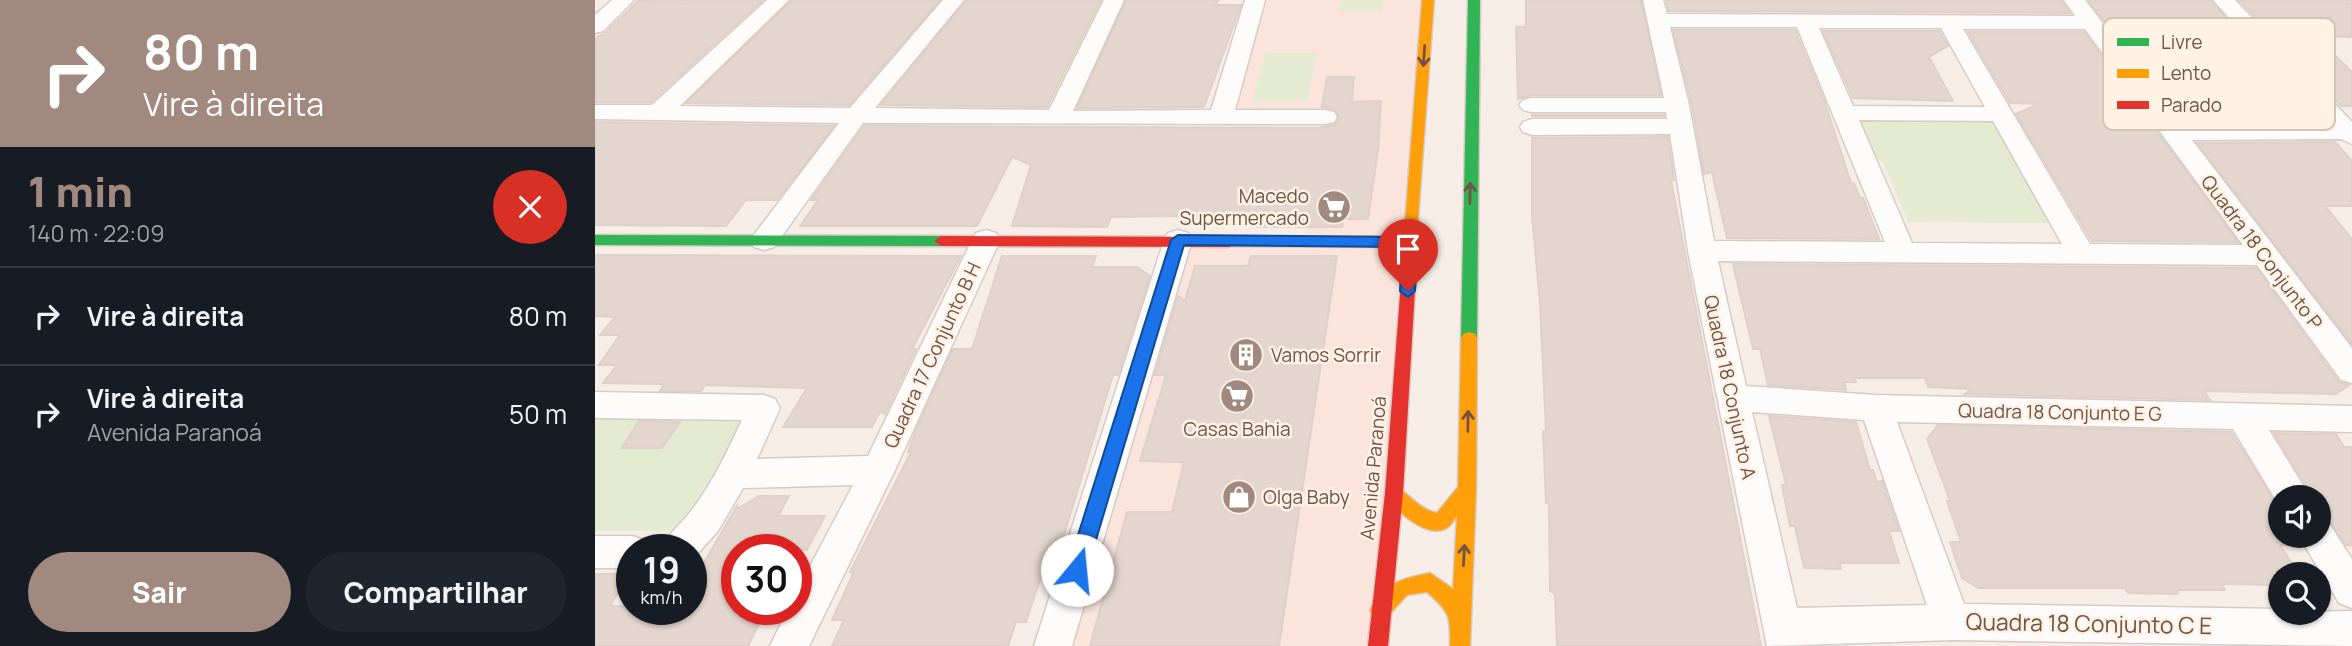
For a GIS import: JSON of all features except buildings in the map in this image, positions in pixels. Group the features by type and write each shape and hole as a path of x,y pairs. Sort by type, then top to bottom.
{"street":[{"path":"598,21 624,0"},
{"path":"659,112 779,0"},
{"path":"764,240 856,116 954,0"},
{"path":"1057,118 1114,0"},
{"path":"1221,116 1255,0"},
{"name":"Avenida Paranoá","path":"1378,646 1394,493 1428,0"},
{"path":"1460,646 1467,489 1473,0"},
{"name":"Quadra 18 Conjunto P","path":"2074,0 2103,39"},
{"path":"2223,0 2241,18"},
{"path":"1655,10 1806,22 2091,23"},
{"name":"Quadra 18 Conjunto A","path":"1655,10 1678,116 1702,251 1783,636"},
{"path":"1806,22 1903,253"},
{"path":"1949,23 2082,254"},
{"path":"595,112 1057,118 1325,117"},
{"path":"1843,113 1999,114"},
{"path":"1531,116 1678,116"},
{"path":"2173,132 2211,130"},
{"name":"Quadra 18 Conjunto P","path":"2173,132 2352,371"},
{"path":"595,240 1411,242"},
{"name":"Quadra 17 Conjunto B H","path":"789,646 879,470 986,240"},
{"path":"1053,646 1178,240"},
{"path":"1702,251 2263,255"},
{"name":"Quadra 18 Conjunto E G","path":"1733,398 1877,408 2352,419"},
{"path":"595,405 659,404 764,408 732,474 697,534"},
{"path":"1877,408 1952,622"},
{"path":"2243,417 2286,485"},
{"path":"732,474 879,470"},
{"path":"1394,493 1404,510 1433,522 1441,522 1467,489"},
{"path":"2326,548 2352,590"},
{"path":"595,552 616,552"},
{"path":"1380,610 1402,587 1430,582 1453,602 1461,622"},
{"name":"Quadra 18 Conjunto C E","path":"1783,636 1952,622 2352,629"}],"shaded area":[{"path":"1256,0 1425,0 1378,646 1053,646 1178,240 1306,241 1325,117 1392,113 1221,116"}],"green space":[{"path":"1342,0 1382,0 1381,12 1340,12"},
{"path":"1265,53 1316,53 1307,101 1252,101"},
{"path":"1854,117 1991,118 2049,223 1908,222 1884,164 1866,147"},
{"path":"769,413 704,531 595,531 595,414"}],"traffic: fast":[{"path":"1469,338 1474,0"},
{"path":"595,240 941,241"}],"traffic: slow":[{"path":"1410,255 1428,0"},
{"path":"1229,242 1411,242"},
{"path":"1460,646 1467,489 1469,338"},
{"path":"1394,493 1414,513 1441,522 1467,489"},
{"path":"1380,610 1402,587 1430,582 1453,602 1461,622"}],"traffic: jam":[{"path":"941,241 1229,242"},
{"path":"1378,646 1394,493 1410,255"}],"place":[{"name":"Macedo Supermercado","path":"1334,207"},
{"name":"Vamos Sorrir","path":"1246,355"},
{"name":"Casas Bahia","path":"1237,396"},
{"name":"Olga Baby","path":"1239,497"}],"route":[{"path":"1077,570 1178,240 1411,242 1408,291"}]}
